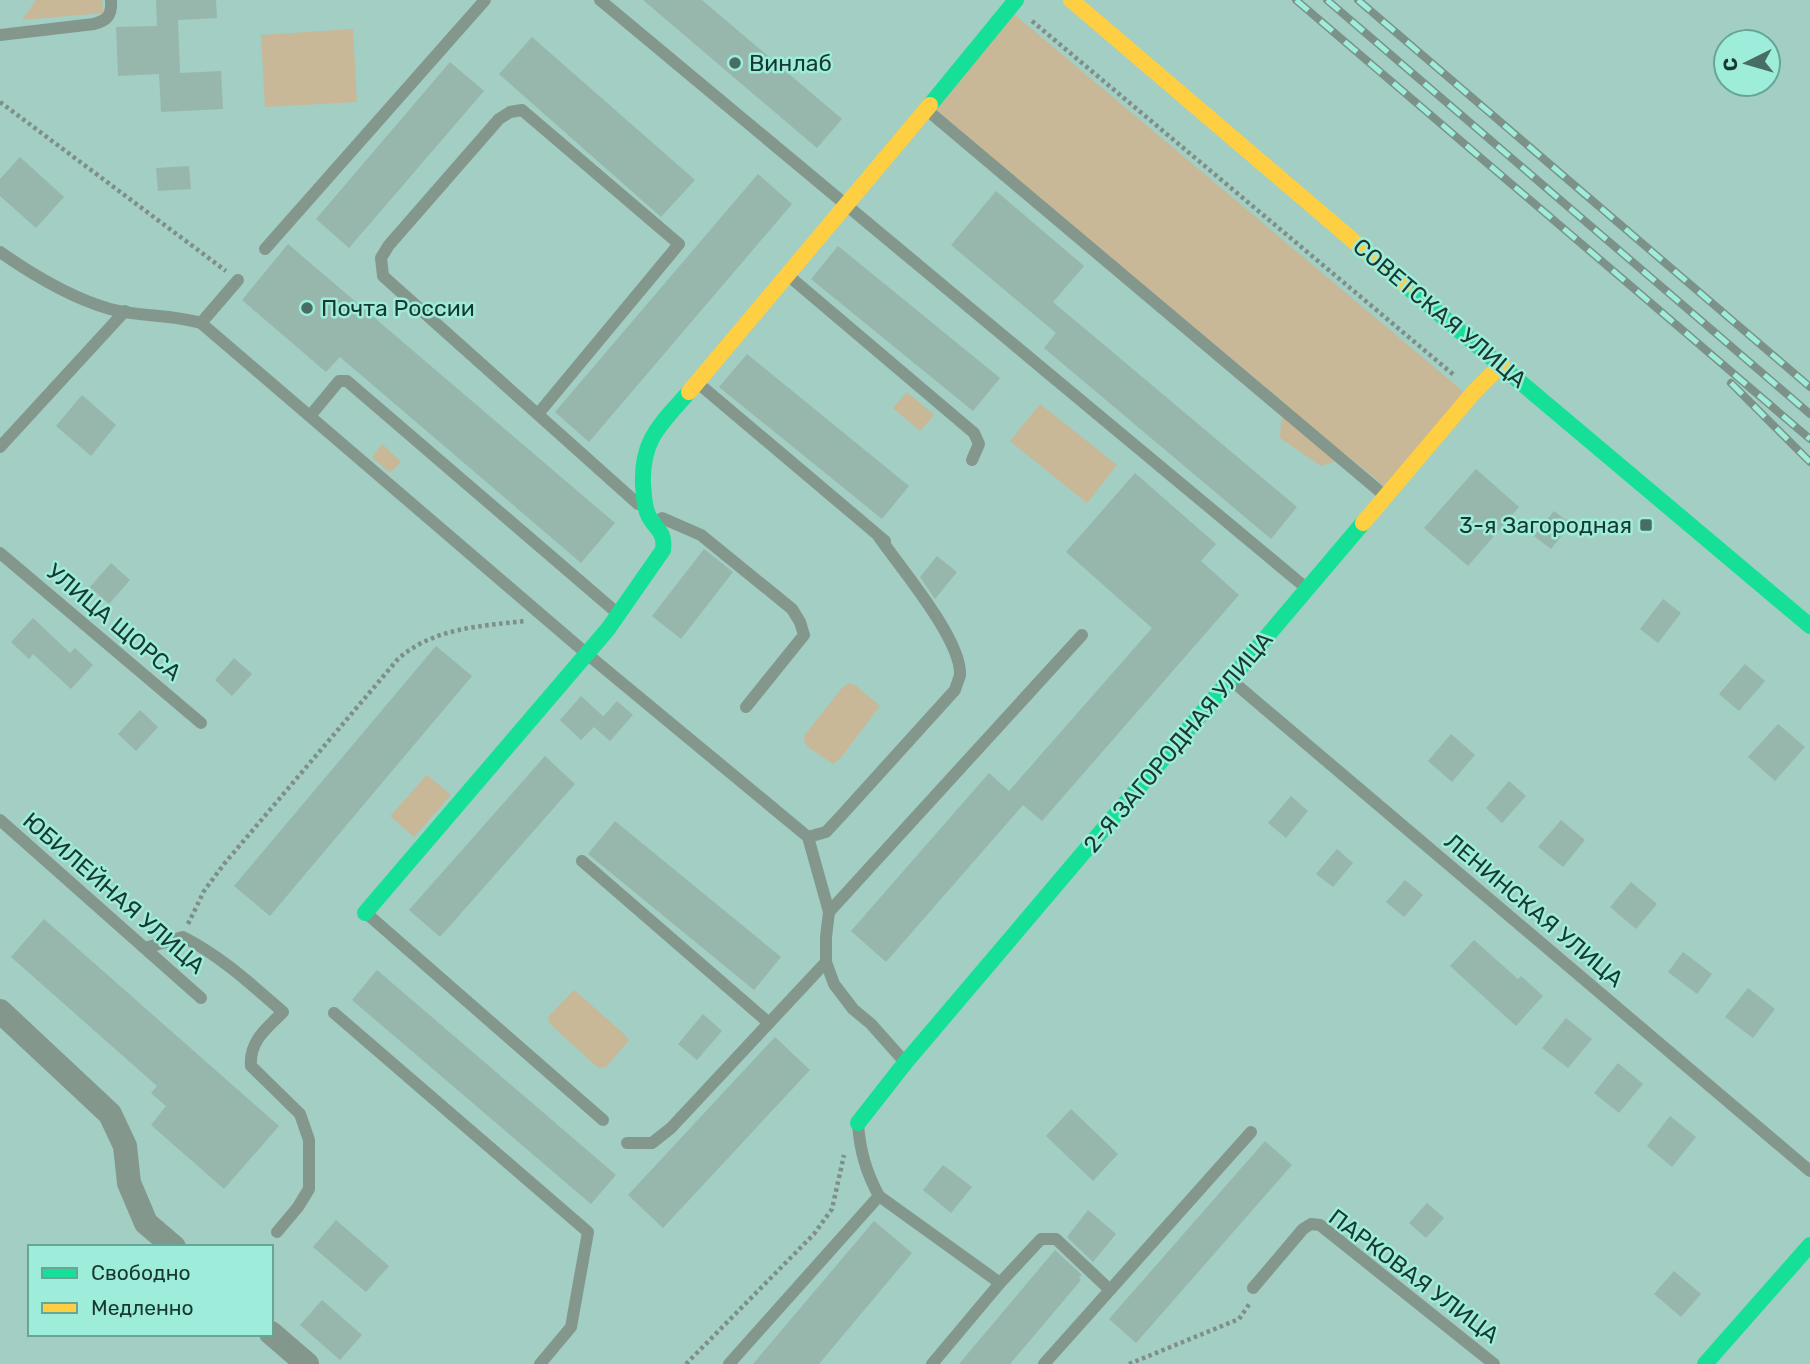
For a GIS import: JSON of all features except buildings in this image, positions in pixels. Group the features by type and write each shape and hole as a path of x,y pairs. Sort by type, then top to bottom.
{"street":[{"name":"СОВЕТСКАЯ УЛИЦА","path":"1071,0 1810,626"},
{"path":"365,912 587,654 619,615 663,550 665,539 647,512 644,455 654,432 1014,2"},
{"name":"2-Я ЗАГОРОДНАЯ УЛИЦА","path":"858,1123 905,1063 1474,392 1502,364"},
{"path":"0,1011 110,1114 125,1146 128,1183 146,1223 171,1245"},
{"path":"1704,1364 1810,1245"},
{"path":"273,1335 307,1364"}],"lane":[{"path":"0,35 105,21 112,11 111,0"},
{"path":"265,249 485,0"},
{"path":"600,0 845,206 1037,361 1308,590"},
{"path":"538,414 678,244 522,110 510,112 499,119 389,245 381,258 383,276 647,512 701,535 792,609 804,635 746,706"},
{"path":"926,110 1387,497"},
{"path":"0,252 70,294 111,309 179,316 201,323 587,654 808,838 830,912 826,962 834,984 905,1063"},
{"path":"787,275 974,433 979,444 972,460"},
{"path":"201,323 238,280"},
{"path":"0,447 125,311"},
{"path":"310,416 339,381 347,381 619,615"},
{"path":"697,382 882,539 943,626 957,659 960,675 955,690 826,832 808,838"},
{"name":"УЛИЦА ЩОРСА","path":"0,553 201,723"},
{"path":"830,912 1082,635"},
{"name":"ЛЕНИНСКАЯ УЛИЦА","path":"1231,680 1810,1171"},
{"name":"ЮБИЛЕЙНАЯ УЛИЦА","path":"0,820 201,998"},
{"path":"582,861 769,1023"},
{"path":"365,912 603,1121"},
{"path":"145,948 183,937 201,946 234,970 283,1012 261,1035 250,1053 251,1066 300,1114 309,1140 309,1189 298,1208 277,1232"},
{"path":"626,1143 652,1143 671,1128 826,962"},
{"path":"334,1013 589,1232 571,1327 540,1364"},
{"path":"858,1123 861,1154 866,1171 879,1196 1000,1283"},
{"path":"1044,1364 1251,1132"},
{"path":"729,1364 879,1196"},
{"name":"ПАРКОВАЯ УЛИЦА","path":"1253,1288 1303,1229 1311,1224 1320,1225 1494,1364"},
{"path":"932,1364 1000,1283 1041,1240 1056,1240 1110,1290"}],"path":[{"path":"1014,2 1474,392"},
{"path":"0,102 238,280"},
{"path":"183,937 204,891 225,864 408,650 451,631 547,619"},
{"path":"685,1364 814,1234 832,1209 846,1147 858,1123"},
{"path":"1129,1364 1238,1319 1250,1306 1253,1288"}],"shaded area":[{"path":"36,0 102,0 103,13 22,20"},
{"path":"1014,14 1465,393 1384,486 1349,457 1321,466 1280,438 1281,421 1289,407 934,109"},
{"path":"353,29 357,102 265,107 261,35"},
{"path":"907,392 934,415 920,431 893,408"},
{"path":"1040,404 1117,465 1087,503 1010,441"},
{"path":"382,444 401,462 390,473 372,457"},
{"path":"849,683 880,706 840,759 833,764 808,747 804,736"},
{"path":"427,775 451,795 414,837 390,816"},
{"path":"574,990 629,1040 606,1067 599,1068 595,1065 550,1024 548,1017"}],"railway":[{"path":"1296,0 1810,439"},
{"path":"1327,0 1810,414"},
{"path":"1358,0 1810,387"},
{"path":"1731,383 1810,462"}],"traffic: fast":[{"path":"930,105 1016,0"},
{"path":"1405,285 1810,626"},
{"path":"365,913 608,629 663,550 661,533 645,506 645,456 655,433 689,392"},
{"path":"858,1123 905,1063 1363,523"},
{"path":"1705,1364 1810,1245"}],"traffic: slow":[{"path":"1071,0 1405,285"},
{"path":"689,392 930,105"},
{"path":"1363,523 1474,392 1502,364"}],"place":[{"name":"Винлаб","path":"735,63"},
{"name":"Почта России","path":"307,308"},
{"name":"3-я Загородная","path":"1646,525"}]}
